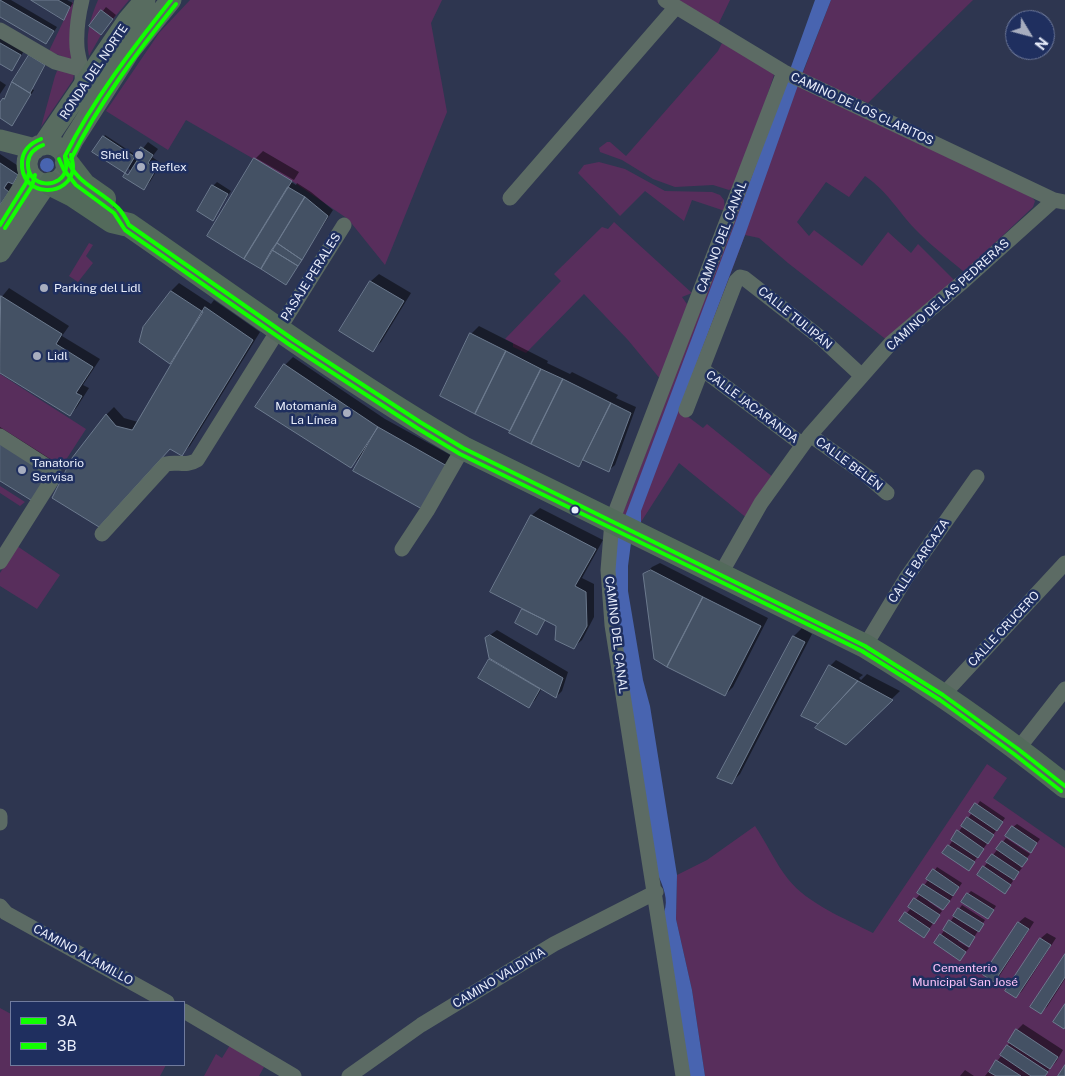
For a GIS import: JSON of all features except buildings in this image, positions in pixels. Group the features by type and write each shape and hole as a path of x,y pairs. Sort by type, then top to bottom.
{"main road":[{"name":"RONDA DEL NORTE","path":"145,0 128,20 80,93 39,167 61,179 67,168 66,159 73,140 120,65 170,0"},
{"path":"0,140 39,167 73,195 112,221 130,225"},
{"path":"0,225 26,183 56,146 84,185 119,209 130,225 278,330 403,413 463,448 865,646 943,695 1018,749 1065,786"},
{"path":"0,147 39,167"},
{"path":"0,252 39,167"}],"street":[{"path":"80,93 83,79 80,69 76,30 82,0"},
{"name":"CAMINO DE LOS CLARITOS","path":"510,198 670,3 784,72 1059,201"},
{"path":"0,30 55,62 80,69"},
{"name":"CAMINO DEL CANAL","path":"683,1076 656,892 612,625 608,570 612,521 784,72"},
{"name":"CAMINO DE LAS PEDRERAS","path":"720,575 761,503 807,440 891,344 1059,201"},
{"name":"PASAJE PERALES","path":"102,534 166,464 186,465 197,460 344,224"},
{"name":"CALLE TULIPÁN","path":"702,369 738,278 744,278 822,339 862,376"},
{"path":"686,410 702,369"},
{"name":"CALLE JACARANDA","path":"702,369 807,440"},
{"path":"0,436 53,470 55,475 0,562"},
{"name":"CALLE BELÉN","path":"807,440 866,475 887,494"},
{"path":"402,549 427,511 463,448"},
{"name":"CALLE BARCAZA","path":"865,646 906,578 977,477"},
{"name":"CALLE CRUCERO","path":"943,695 1065,563"},
{"path":"1018,749 1065,689"},
{"path":"0,816 0,823"},
{"name":"CAMINO VALDIVIA","path":"349,1076 421,1025 537,954 656,892"},
{"name":"CAMINO ALAMILLO","path":"2,915 165,1001"},
{"path":"185,1012 294,1076"}],"green space":[{"path":"98,0 129,0 113,19 101,10 90,25"},
{"path":"190,0 442,0 431,23 447,112 385,265 348,219 292,181 186,120 168,150 106,111 159,33"},
{"path":"674,0 730,0 717,27"},
{"path":"831,0 973,0 868,103 802,75"},
{"path":"73,1 71,60 49,51"},
{"path":"89,26 101,35 89,56 88,35"},
{"path":"722,43 770,67 774,75 740,178 735,187 729,190 713,185 675,187 653,179 622,160 600,152 599,148 610,142 626,156 718,51"},
{"path":"62,68 74,74 73,80 41,127 55,76 57,71"},
{"path":"786,76 1031,196 1035,201 1033,207 964,272 921,235 886,195 865,176 849,197 826,182 797,222 809,236 814,230 862,266 888,232 911,253 918,244 955,281 888,341 759,238 745,235 679,410 703,428 707,424 774,478 748,519 679,463 641,522 621,514 627,503"},
{"path":"599,162 625,169 665,191 712,192 720,195 724,200 725,211 692,200 684,221 645,191 620,216 578,173 584,165"},
{"path":"614,222 692,293 682,297 689,307 661,380 628,340 584,294 526,353 513,347 513,343 505,339 561,281 554,274 602,227 608,229"},
{"path":"89,243 93,245 86,256 93,263 78,282 69,276"},
{"path":"0,374 86,429 60,469 0,430"},
{"path":"0,486 25,502 20,506 0,493"},
{"path":"17,546 60,575 37,609 0,586 0,573"},
{"name":"Cementerio Municipal San José","path":"987,764 1007,778 993,798 1065,848 1065,1076 705,1076 692,990 676,919 677,875 707,860 755,826 784,873 796,888 827,910 873,933"},
{"path":"0,1008 10,1013 10,1066 165,1066 160,1076 0,1076"},
{"path":"230,1045 264,1067 259,1076 204,1076 216,1054 222,1058"}],"water":[{"path":"815,0 831,0 641,511 641,522 631,543 628,566 628,591 643,680 650,706 677,875 676,919 692,990 705,1076 687,1076 664,912 666,898 658,875 614,612 615,543 735,223"},
{"path":"44,158 50,158 54,165 50,172 44,172 40,168 40,162"}],"transit line":[{"name":"3A","path":"65,156 101,95 171,0"},
{"name":"3B","path":"71,159 119,78 176,4"},
{"name":"3B","path":"41,139 28,147 22,161 23,173 29,182 37,188 46,190 56,189 64,184 70,177 73,167 71,155"},
{"name":"3A","path":"43,145 33,151 28,162 29,171 38,182 52,183 59,180 66,168 65,156"},
{"name":"3A","path":"65,156 82,181 118,208 129,225 294,340 420,422 463,448 865,646 943,695 1018,749 1065,786"},
{"name":"3B","path":"59,159 64,170 76,185 114,213 125,230 290,345 417,428 460,454 862,651 940,700 1061,791"},
{"name":"3A","path":"0,225 26,183 29,173"},
{"name":"3B","path":"5,228 32,186 35,175"}],"place":[{"name":"Shell","path":"139,155"},
{"name":"Reflex","path":"141,167"},
{"name":"Parking del Lidl","path":"44,288"},
{"name":"Lidl","path":"37,356"},
{"name":"Motomanía La Línea","path":"347,413"},
{"name":"Tanatorio Servisa","path":"22,470"}]}
